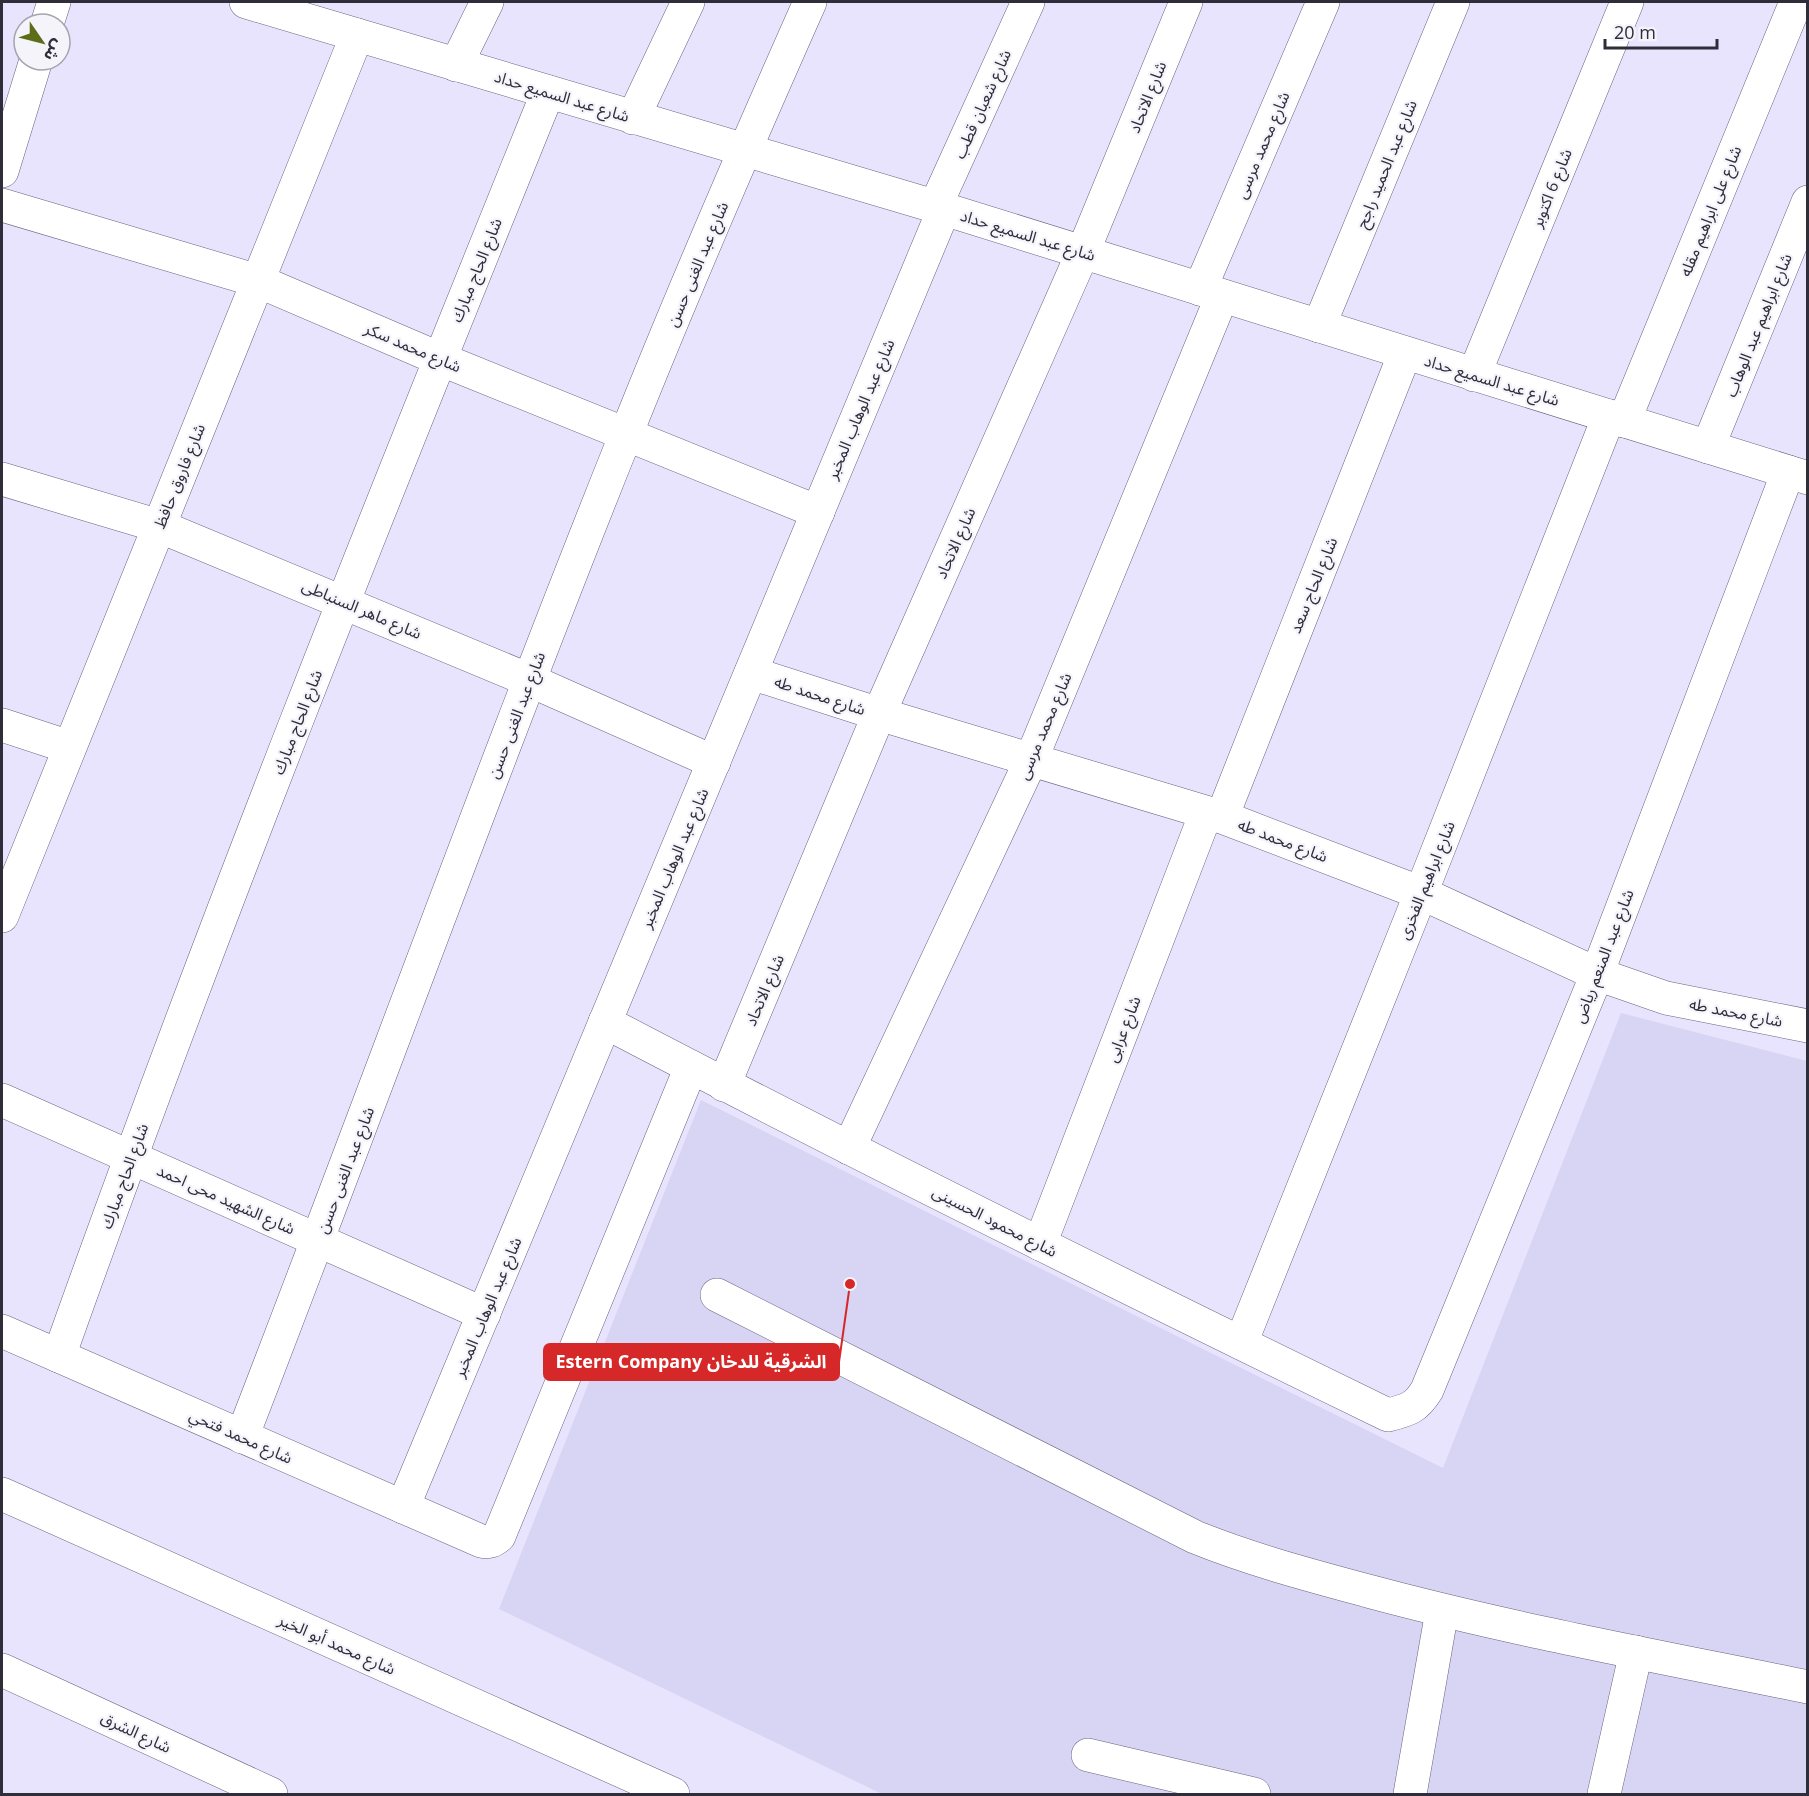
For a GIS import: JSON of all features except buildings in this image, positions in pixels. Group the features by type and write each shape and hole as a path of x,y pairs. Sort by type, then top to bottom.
{"street":[{"path":"456,65 487,2"},
{"path":"633,118 688,2"},
{"name":"شارع عبد الغنى حسن","path":"242,1437 529,680 626,434 744,150 810,2"},
{"name":"شارع شعبان قطب","path":"940,208 1028,2"},
{"name":"شارع الاتحاد","path":"724,1085 879,714 1083,252 1186,2"},
{"name":"شارع محمد مرسى","path":"849,1148 1031,760 1323,2"},
{"name":"شارع عبد الحميد راجح","path":"1319,326 1453,2"},
{"name":"شارع 6 اكتوبر","path":"1474,375 1627,2"},
{"name":"شارع على ابراهيم مقله","path":"1616,419 1796,2"},
{"name":"شارع عبد السميع حداد","path":"267,4 357,35 940,208 1798,475"},
{"name":"شارع فاروق حافظ","path":"2,916 357,35"},
{"path":"2,171 32,72"},
{"name":"شارع الحاج مبارك","path":"59,1356 130,1157 344,601 548,92"},
{"name":"شارع ابراهيم عبد الوهاب","path":"1708,447 1808,202"},
{"name":"شارع محمد سكر","path":"2,205 258,281 818,512"},
{"name":"شارع عبد الوهاب المخبر","path":"403,1507 818,512 940,208"},
{"name":"شارع الحاج سعد","path":"1214,815 1405,353"},
{"name":"شارع ابراهيم الفخرى","path":"1241,1343 1421,893 1616,419"},
{"name":"شارع عبد المنعم رياض","path":"1388,1415 1405,1411 1419,1403 1427,1390 1798,475"},
{"name":"شارع ماهر السنباطى","path":"2,479 159,526 344,601 714,762"},
{"name":"شارع محمد طه","path":"751,673 1214,815 1421,893 1597,974 1666,998 1808,1026"},
{"path":"2,725 69,747"},
{"name":"شارع عرابى","path":"1040,1244 1214,815"},
{"name":"شارع محمود الحسينى","path":"605,1022 724,1085 1040,1244 1388,1415"},
{"name":"شارع محمد فتحي","path":"2,1331 481,1541 488,1542 499,1536 691,1067"},
{"name":"شارع الشهيد محى احمد","path":"2,1100 484,1314"},
{"path":"717,1295 1195,1538 1276,1567 1442,1611 1808,1687"},
{"name":"شارع محمد أبو الخير","path":"2,1494 674,1794"},
{"path":"1410,1794 1442,1611"},
{"path":"1604,1794 1635,1652"},
{"name":"شارع الشرق","path":"2,1670 271,1794"},
{"path":"1088,1755 1254,1794"}],"shaded area":[{"path":"1621,1013 1807,1061 1807,1794 882,1794 499,1609 701,1100 1443,1468"}],"place":[{"name":"Estern Company الشرقية للدخان","path":"850,1284"}]}
